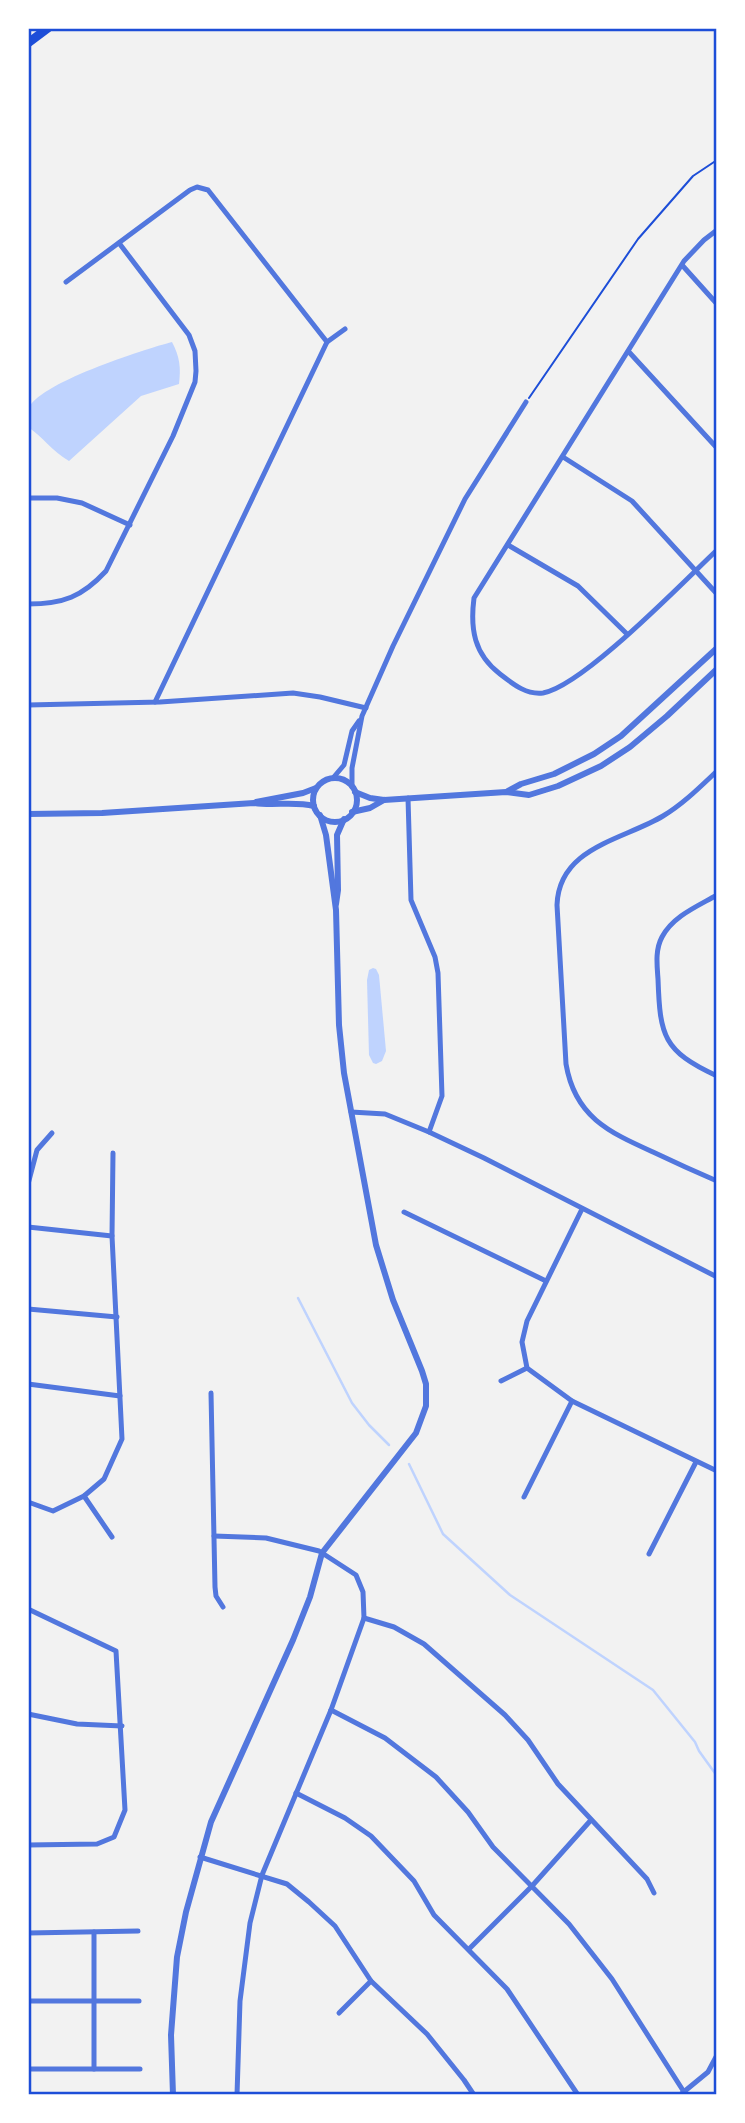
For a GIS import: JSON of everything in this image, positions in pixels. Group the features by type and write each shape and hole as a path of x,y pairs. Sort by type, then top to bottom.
{"highway":[{"path":"28,43 48,28"}],"street":[{"path":"66,282 197,187 208,190 327,342"},
{"path":"717,230 704,240 682,265 474,598 473,636 489,666 519,688 541,693 563,685 607,652 717,551"},
{"path":"28,604 51,604 76,597 92,587 106,571 173,436 195,382 195,351 189,335 119,243"},
{"path":"682,265 717,304"},
{"path":"155,702 327,342 345,330"},
{"path":"629,352 717,448"},
{"path":"333,778 344,765 352,731 366,708 393,646 465,499 526,402"},
{"path":"563,457 632,501 717,594"},
{"path":"28,498 57,498 82,503 130,524"},
{"path":"508,545 578,586 627,634"},
{"path":"506,792 521,784 554,774 594,754 630,728 717,648"},
{"path":"173,2095 171,2035 177,1957 200,1857 219,1803 293,1640 310,1597 322,1553 416,1433 424,1414 426,1398 422,1371 393,1300 376,1245 344,1073 339,1025 336,910 326,835 320,815 314,806 313,799 317,788 324,781 333,778 344,780 354,790 370,798 384,800 506,792 529,795 558,786 601,766 630,747 717,669"},
{"path":"28,705 155,702 293,693 320,696 366,708"},
{"path":"336,910 337,835 344,819 352,812 356,803 352,768 362,716"},
{"path":"717,771 665,815 580,857 564,878 557,905 565,1058 575,1093 590,1115 609,1131 717,1181"},
{"path":"254,803 317,788"},
{"path":"408,798 411,900 435,957 438,972 442,1096 429,1132"},
{"path":"352,812 370,808 384,800"},
{"path":"28,814 102,813 254,803 300,803 314,806"},
{"path":"320,815 330,821 344,819"},
{"path":"717,895 675,920 662,937 657,957 659,1017 666,1036 675,1051 694,1065 717,1076"},
{"path":"351,1112 385,1114 429,1132 717,1276"},
{"path":"28,1184 37,1150 52,1133"},
{"path":"28,1502 53,1511 85,1496 104,1479 122,1439 112,1236 113,1153"},
{"path":"582,1209 527,1321 522,1342 527,1368 572,1401 717,1471"},
{"path":"404,1212 546,1282"},
{"path":"28,1227 112,1236"},
{"path":"28,1308 117,1317"},
{"path":"501,1381 527,1368"},
{"path":"28,1384 120,1396"},
{"path":"211,1393 215,1587 216,1596 223,1607"},
{"path":"524,1497 572,1401"},
{"path":"649,1554 696,1462"},
{"path":"85,1496 113,1537"},
{"path":"214,1536 266,1538 322,1553 356,1575 363,1592 364,1618 331,1710 262,1875 250,1923 240,2001 237,2094"},
{"path":"28,1609 116,1651 125,1810 114,1838 97,1844 28,1845"},
{"path":"364,1618 394,1627 424,1644 505,1716 528,1740 558,1784 647,1879 653,1893"},
{"path":"331,1710 385,1738 436,1777 468,1811 493,1847 569,1924 612,1979 682,2094 708,2072 717,2055"},
{"path":"28,1714 77,1724 122,1726"},
{"path":"296,1793 345,1818 371,1836 414,1881 434,1915 507,1989 578,2095"},
{"path":"469,1949 532,1886 591,1820"},
{"path":"200,1857 287,1884 335,1926 371,1981 427,2034 474,2095"},
{"path":"28,1933 138,1931"},
{"path":"94,1932 94,2069"},
{"path":"339,2013 371,1981"},
{"path":"28,2001 139,2001"},
{"path":"28,2069 140,2069"},
{"path":"214,2095 248,2095"}],"path":[{"path":"526,402 638,239 693,176 717,159"}],"water":[{"path":"172,342 179,363 179,384 141,396 69,461 28,427 28,410 35,400 50,389 92,369"},
{"path":"373,968 379,975 386,1051 382,1061 376,1064 369,1055 367,980 369,970"}],"waterway":[{"path":"298,1298 352,1403 389,1445"},
{"path":"409,1464 443,1534 510,1595 653,1690 695,1742 717,1776"}]}
